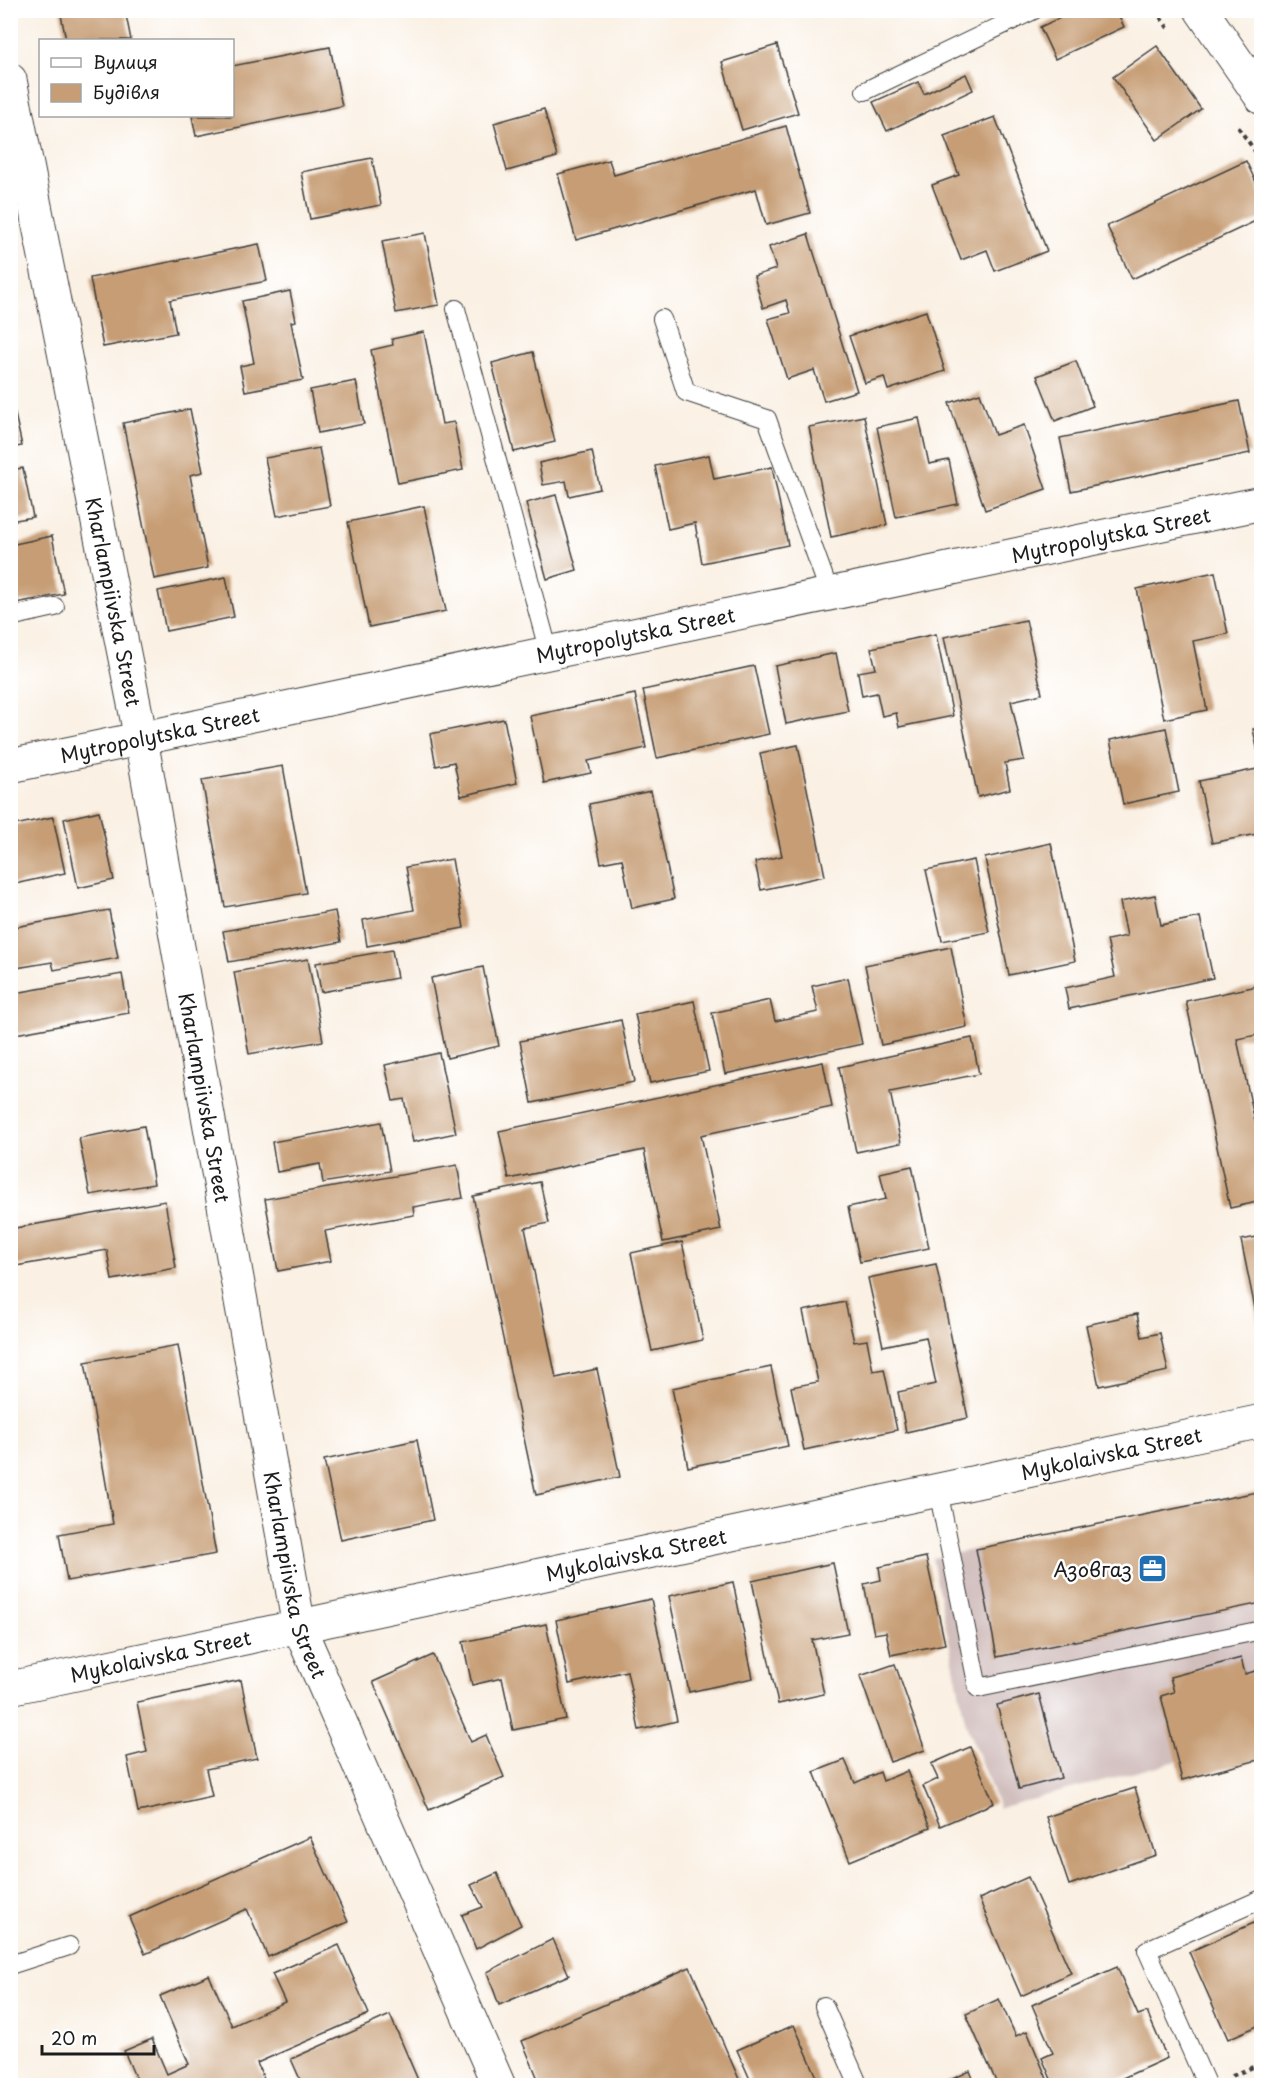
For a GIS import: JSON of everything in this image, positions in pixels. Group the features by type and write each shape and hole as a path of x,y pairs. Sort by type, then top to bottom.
{"street":[{"path":"1201,10 1262,98"},
{"name":"Kharlampiivska Street","path":"10,80 141,739 299,1627 499,2085"},
{"name":"Mytropolytska Street","path":"10,766 1262,503"},
{"name":"Mykolaivska Street","path":"10,1689 1262,1421"}],"lane":[{"path":"865,91 1034,10"},
{"path":"456,309 549,653"},
{"path":"662,319 686,392 767,419 830,594"},
{"path":"10,617 55,608"},
{"path":"939,1490 978,1688 1262,1630"},
{"path":"1208,2085 1147,1950 1262,1899"},
{"path":"10,1965 69,1946"},
{"path":"824,2006 860,2085"}],"path":[{"path":"1254,10 1262,21"},
{"path":"1231,2076 1262,2063"}],"shaded area":[{"path":"1261,1491 1261,1759 1177,1761 999,1808 966,1725 932,1558"}],"building":[{"path":"60,10 125,10 131,39 66,39"},
{"path":"1076,10 1116,10 1124,27 1055,59 1040,27"},
{"path":"777,45 798,113 742,130 722,62"},
{"path":"1157,46 1201,109 1157,140 1113,77"},
{"path":"330,47 342,106 196,136 192,117 234,117 234,66"},
{"path":"966,74 973,90 887,131 873,102 918,82 924,94"},
{"path":"544,109 557,157 507,171 494,123"},
{"path":"995,117 1047,251 995,271 987,250 961,260 932,185 959,175 944,136"},
{"path":"786,126 810,213 766,225 756,189 576,240 558,174 609,160 614,175"},
{"path":"372,158 381,205 310,219 301,172"},
{"path":"1246,161 1262,195 1262,218 1132,279 1107,226"},
{"path":"425,233 439,305 396,313 382,241"},
{"path":"808,234 857,391 824,401 814,370 787,379 768,319 790,313 786,300 763,308 754,276 776,269 769,247"},
{"path":"259,244 267,281 170,300 176,333 103,347 90,278"},
{"path":"290,291 296,321 291,322 303,380 245,391 240,366 254,363 242,301"},
{"path":"926,311 945,371 888,390 884,377 865,383 849,336"},
{"path":"424,332 442,424 454,422 463,470 398,483 371,350 393,345 392,339"},
{"path":"533,352 555,442 514,452 492,363"},
{"path":"1076,361 1093,406 1055,421 1037,376"},
{"path":"356,381 364,424 318,433 310,390"},
{"path":"10,391 22,446 10,448"},
{"path":"980,393 995,435 1024,425 1046,489 985,510 949,403"},
{"path":"1239,401 1250,453 1071,491 1060,438"},
{"path":"190,409 203,472 190,475 208,568 154,579 123,423"},
{"path":"864,416 887,525 831,537 809,427"},
{"path":"919,418 929,464 949,460 958,504 896,517 877,427"},
{"path":"319,448 330,506 277,516 265,458"},
{"path":"592,451 600,489 569,496 566,481 543,485 539,463"},
{"path":"709,455 714,479 772,467 788,545 702,563 695,523 668,529 655,466"},
{"path":"23,468 33,517 10,521 10,470"},
{"path":"556,495 577,570 547,579 526,503"},
{"path":"424,506 446,611 369,627 348,522"},
{"path":"52,536 64,594 10,604 10,545"},
{"path":"1215,572 1228,634 1193,641 1207,710 1164,719 1137,589"},
{"path":"226,577 234,617 166,631 158,591"},
{"path":"1026,620 1042,694 1011,701 1024,760 1005,763 1010,789 978,797 944,637"},
{"path":"936,634 953,716 899,727 896,713 882,716 877,693 862,696 858,672 876,669 871,648"},
{"path":"836,653 848,711 786,724 775,666"},
{"path":"754,666 769,734 657,758 643,690"},
{"path":"635,694 646,748 588,761 591,773 544,783 530,716"},
{"path":"504,719 517,783 461,796 454,762 436,766 430,734"},
{"path":"1262,727 1262,765 1261,766 1253,729"},
{"path":"1166,728 1179,792 1123,804 1110,740"},
{"path":"798,745 825,876 761,890 755,862 782,856 760,753"},
{"path":"283,766 306,893 225,907 202,780"},
{"path":"1262,768 1262,833 1212,843 1199,781"},
{"path":"651,791 674,899 632,908 622,859 601,863 589,804"},
{"path":"99,811 114,880 78,888 64,819"},
{"path":"53,817 65,873 10,885 10,826"},
{"path":"1051,843 1075,961 1009,975 985,858"},
{"path":"452,859 464,928 367,946 363,920 414,910 406,867"},
{"path":"974,860 989,932 942,941 926,870"},
{"path":"1155,895 1161,925 1200,917 1213,978 1069,1009 1065,988 1115,977 1107,940 1127,936 1120,902"},
{"path":"109,910 118,958 54,970 52,962 10,969 10,928"},
{"path":"335,911 341,942 229,962 223,931"},
{"path":"951,947 967,1027 881,1045 865,965"},
{"path":"392,950 397,978 321,992 316,963"},
{"path":"308,959 323,1041 249,1054 234,972"},
{"path":"483,967 499,1046 447,1058 431,978"},
{"path":"122,974 129,1013 10,1035 10,994"},
{"path":"848,978 862,1044 725,1074 712,1013 770,1000 775,1021 818,1012 812,986"},
{"path":"1262,985 1262,1034 1237,1039 1262,1154 1262,1201 1230,1208 1186,1001"},
{"path":"694,1001 709,1071 650,1083 635,1014"},
{"path":"621,1020 634,1082 532,1103 520,1041"},
{"path":"972,1038 979,1074 890,1092 901,1143 856,1152 839,1067"},
{"path":"439,1053 456,1133 413,1142 404,1099 393,1101 385,1065"},
{"path":"823,1062 832,1107 701,1135 721,1230 663,1242 644,1150 509,1179 499,1131"},
{"path":"381,1122 390,1171 323,1183 320,1164 277,1172 272,1142"},
{"path":"144,1126 154,1184 90,1195 79,1138"},
{"path":"457,1165 463,1198 413,1207 414,1215 325,1231 331,1261 278,1271 265,1199"},
{"path":"912,1166 929,1248 860,1262 848,1207 886,1199 880,1173"},
{"path":"540,1182 549,1223 525,1228 556,1378 597,1369 620,1477 536,1495 473,1196"},
{"path":"165,1201 176,1268 112,1280 107,1250 10,1267 10,1229"},
{"path":"1262,1236 1262,1332 1260,1333 1241,1240"},
{"path":"682,1242 703,1340 652,1351 631,1253"},
{"path":"936,1264 968,1418 906,1432 898,1392 936,1384 926,1337 883,1346 868,1278"},
{"path":"845,1302 854,1342 867,1340 873,1371 884,1369 897,1430 804,1450 791,1387 818,1382 803,1311"},
{"path":"1137,1314 1142,1337 1160,1333 1168,1371 1099,1386 1086,1325"},
{"path":"178,1345 216,1554 67,1581 59,1534 113,1524 85,1362"},
{"path":"771,1367 788,1446 688,1467 672,1388"},
{"path":"417,1440 433,1520 341,1540 324,1460"},
{"path":"1262,1491 1262,1603 997,1657 976,1549"},
{"path":"926,1557 945,1644 891,1655 886,1632 874,1634 864,1584 881,1580 879,1567"},
{"path":"833,1563 848,1633 812,1640 824,1694 778,1704 752,1581"},
{"path":"733,1582 753,1678 689,1692 669,1596"},
{"path":"651,1599 677,1721 639,1730 627,1671 569,1684 556,1620"},
{"path":"546,1624 566,1719 513,1730 502,1678 472,1685 463,1642"},
{"path":"433,1655 471,1742 486,1735 504,1777 429,1810 373,1682"},
{"path":"1241,1658 1245,1674 1262,1669 1262,1759 1182,1780 1161,1696 1174,1692 1170,1677"},
{"path":"895,1664 925,1750 890,1762 860,1676"},
{"path":"241,1680 257,1758 206,1769 212,1796 138,1812 127,1757 147,1752 137,1702"},
{"path":"1039,1694 1061,1778 1019,1789 997,1705"},
{"path":"970,1747 994,1803 940,1826 923,1786 938,1779 931,1764"},
{"path":"845,1760 855,1783 880,1772 883,1781 907,1771 930,1828 850,1861 814,1772"},
{"path":"1135,1788 1156,1855 1069,1885 1046,1817"},
{"path":"310,1837 348,1922 268,1957 247,1909 145,1954 129,1917"},
{"path":"497,1873 521,1925 476,1949 462,1915 483,1907 471,1885"},
{"path":"1028,1877 1071,1973 1021,1996 979,1899"},
{"path":"1256,1922 1262,1933 1262,2024 1228,2039 1189,1952"},
{"path":"553,1939 569,1975 499,2005 487,1972"},
{"path":"339,1945 369,2014 257,2063 267,2086 134,2086 138,2084 124,2051 152,2039 167,2074 189,2064 160,1996 209,1975 232,2026 285,2002 272,1974"},
{"path":"690,1967 742,2086 541,2086 522,2041"},
{"path":"1117,1967 1138,2015 1147,2012 1167,2058 1105,2086 1054,2086 1042,2058 1053,2053 1032,2005"},
{"path":"999,1999 1016,2036 1027,2031 1050,2086 998,2086 966,2014"},
{"path":"390,2015 418,2080 405,2086 303,2086 291,2059"},
{"path":"794,2025 821,2086 753,2086 737,2050"},
{"path":"11,2066 17,2086 10,2086"},
{"path":"970,2071 976,2086 937,2086"}],"place":[{"name":"Азовгаз","path":"1153,1569"}]}
